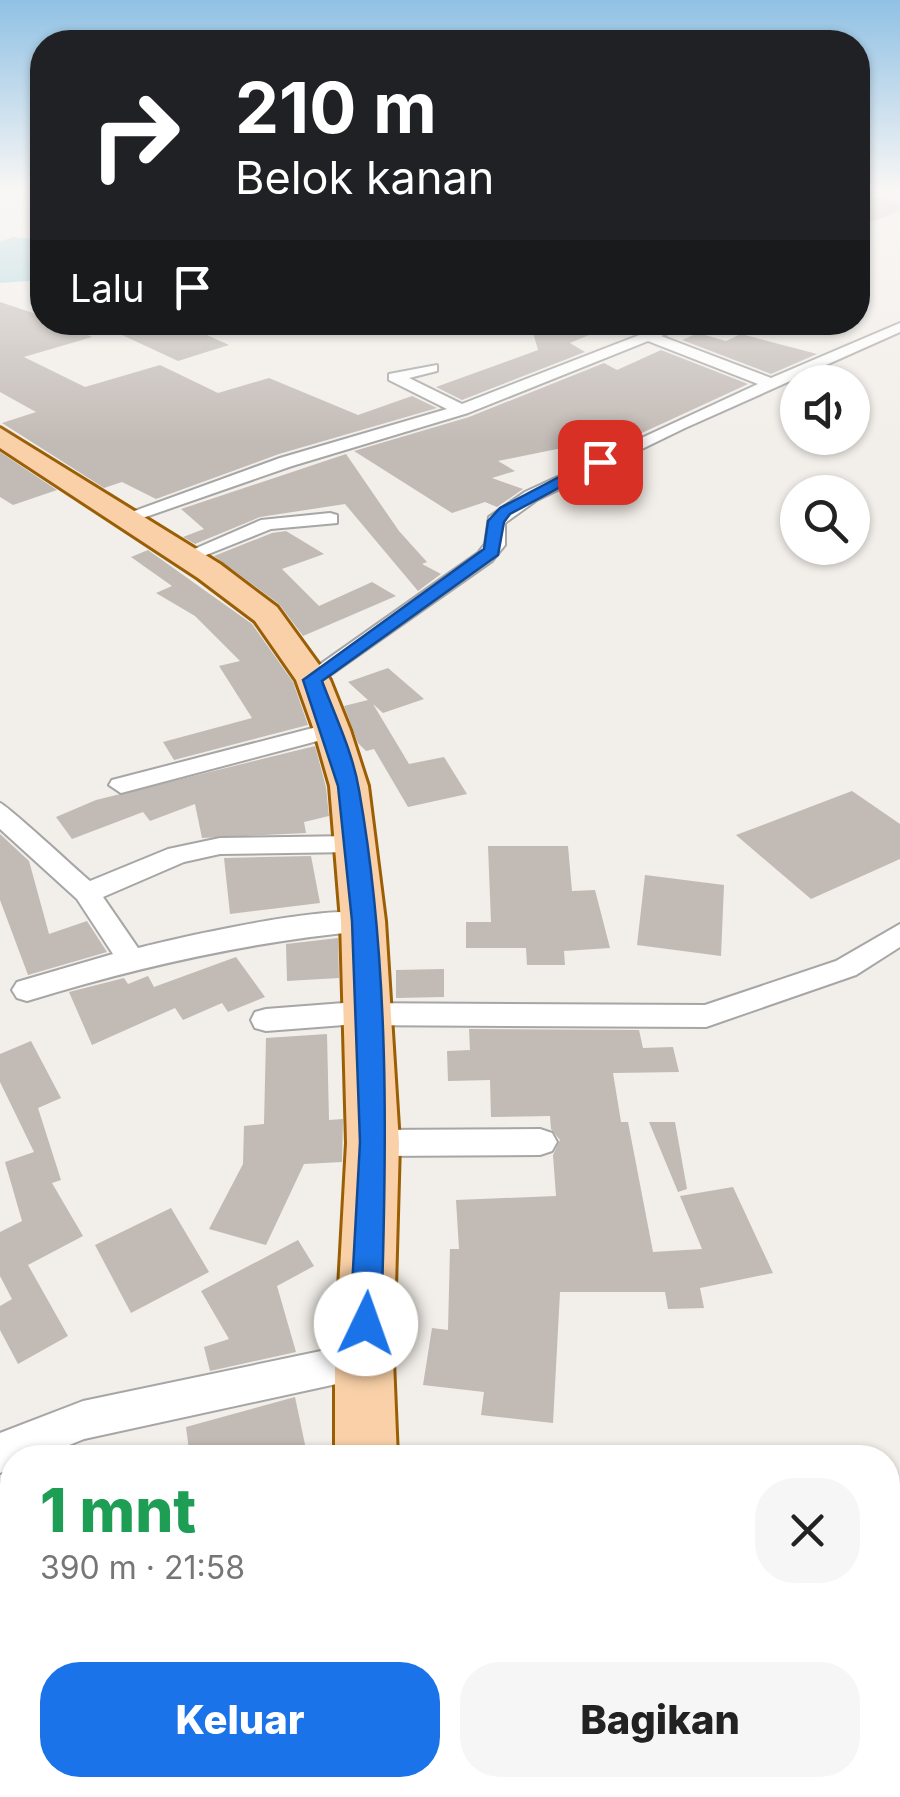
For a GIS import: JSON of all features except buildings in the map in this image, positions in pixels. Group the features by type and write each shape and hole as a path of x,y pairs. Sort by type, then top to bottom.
{"main road":[{"path":"0,436 238,590 266,614 312,680 332,730 349,786 363,921 373,1142 364,1360 366,1445"}],"street":[{"path":"312,680 492,551 496,521 505,511 679,424 900,327"},
{"path":"127,517 299,458 462,410 650,335"},
{"path":"647,336 772,384"},
{"path":"432,368 394,377 462,410"},
{"path":"186,557 268,524 330,519"},
{"path":"121,784 332,730"},
{"path":"0,811 16,832 87,893 129,957"},
{"path":"87,893 177,855 220,846 354,844"},
{"path":"27,990 129,957 184,950 244,933 363,921"},
{"path":"266,1020 367,1014 706,1016 846,968 900,934"},
{"path":"373,1142 540,1142"},
{"path":"20,1445 83,1420 364,1360"}],"water":[{"path":"0,276 30,276 30,281 0,283"}],"route":[{"path":"366,1324 373,1142 363,921 349,786 312,680 355,653 492,551 496,521 505,511 600,462"}]}
